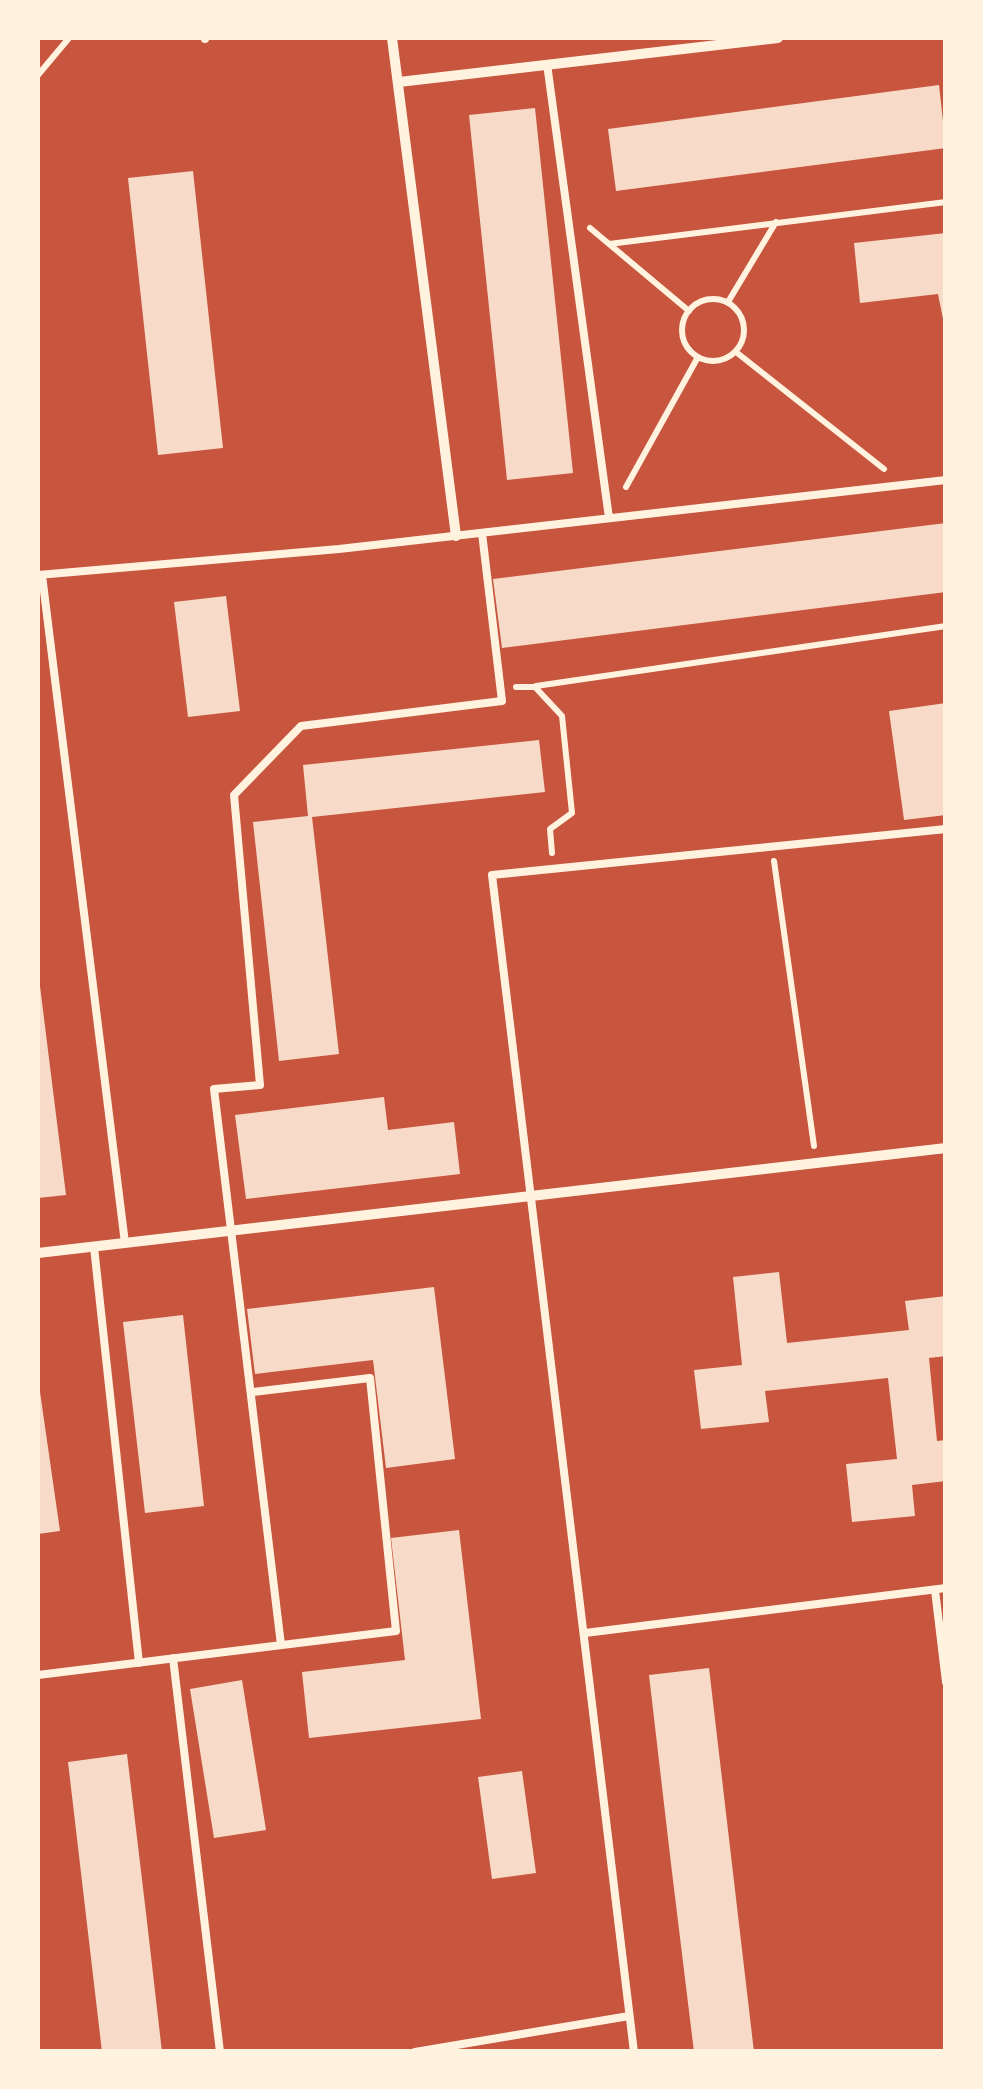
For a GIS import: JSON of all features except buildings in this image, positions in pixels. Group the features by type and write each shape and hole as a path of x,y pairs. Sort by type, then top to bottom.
{"street":[{"path":"392,38 456,536"},
{"path":"399,82 778,38"},
{"path":"38,1253 946,1148"}],"lane":[{"path":"547,64 609,518"},
{"path":"124,1243 40,575 456,536 946,480"},
{"path":"281,1645 234,1230 214,1090 260,1085 234,794 301,726 502,701 482,533"},
{"path":"634,2052 492,875 946,829"},
{"path":"94,1246 140,1662"},
{"path":"38,1675 396,1631 370,1378 253,1392"},
{"path":"585,1633 946,1588"},
{"path":"935,1590 946,1682"},
{"path":"173,1658 220,2052"},
{"path":"415,2052 629,2016"}],"path":[{"path":"38,76 68,38"},
{"path":"609,244 946,202"},
{"path":"566,207 689,310"},
{"path":"728,302 776,222"},
{"path":"707,299 728,302 736,308 744,325 736,352 719,361 698,358 690,351 682,331 689,310 707,299"},
{"path":"736,352 903,485"},
{"path":"609,518 698,358"},
{"path":"500,687 535,687 946,626"},
{"path":"535,687 562,716 572,813 550,829 553,868"},
{"path":"756,862 793,858"},
{"path":"774,860 816,1162"}]}
